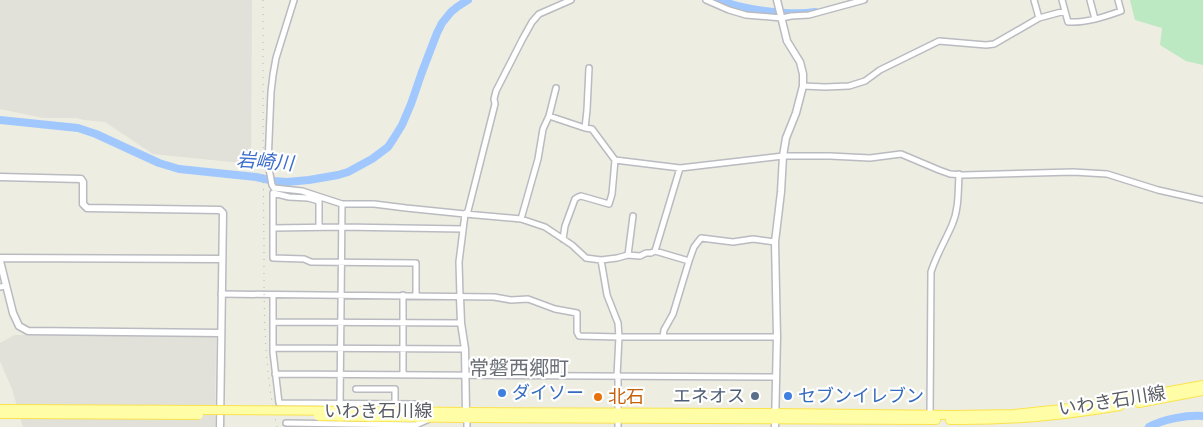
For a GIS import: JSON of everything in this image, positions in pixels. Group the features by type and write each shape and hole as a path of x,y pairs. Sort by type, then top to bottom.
{"main road":[{"name":"いわき石川線","path":"0,414 9,411 467,415 618,419 775,420 930,418 1059,410 1203,385"},
{"name":"いわき石川線","path":"930,418 989,420 1053,416 1089,412 1203,390"}],"street":[{"path":"294,0 276,58 271,92 268,163 274,188 302,191 342,204 374,204 521,219 545,227 572,245 586,258 601,260 628,255 640,256 646,252 652,253 656,251 689,261"},
{"path":"467,427 465,349 461,323 458,262 465,214 468,211 495,104 496,91 532,22 539,14 571,0"},
{"path":"706,0 746,15 782,16 809,16 864,0"},
{"path":"1034,0 1039,18"},
{"path":"1062,0 1068,22 1095,19 1121,11 1118,0"},
{"path":"1090,0 1095,19"},
{"path":"775,420 777,337 775,242 786,138 796,113 803,86 800,62 787,41 778,3"},
{"path":"803,86 849,86 865,81 880,70 939,41 994,44 1039,18 1065,11"},
{"path":"585,128 589,68"},
{"path":"521,219 538,159 543,129 549,116 556,88"},
{"path":"549,116 592,129 615,160 612,194 608,204 581,196 575,199 565,226 563,240"},
{"path":"615,160 680,168 783,156 870,158 901,154 950,174 1074,172 1107,174 1158,190 1203,200"},
{"path":"656,251 680,168"},
{"path":"930,418 931,272 958,207 959,174"},
{"path":"0,177 81,179 83,182 83,204 87,208 220,210 223,213 220,427"},
{"path":"318,227 319,201 273,193 273,258 304,259 311,262 416,263 416,296"},
{"path":"340,425 342,204"},
{"path":"628,255 633,216"},
{"path":"273,228 463,229"},
{"path":"663,337 664,330 673,314 689,261 694,248 701,238 733,242 753,239 775,242"},
{"path":"221,259 0,260 3,287 12,313 19,326 28,331 221,333"},
{"path":"601,260 606,296 618,323 618,419"},
{"path":"222,294 341,294 528,299 555,309 577,313 578,334 663,337 777,337"},
{"path":"273,295 275,374 279,403 416,404 424,407 431,415 416,425 286,423"},
{"path":"402,375 403,296"},
{"path":"273,322 461,323"},
{"path":"274,348 465,349"},
{"path":"275,374 775,378"},
{"path":"356,389 395,389 395,404"}],"shaded area":[{"path":"0,0 252,0 251,164 153,154 105,122 76,118 43,118 0,109"},
{"path":"15,335 216,337 215,427 23,427 12,389 0,361 0,343"}],"green space":[{"path":"1130,0 1203,0 1203,65 1186,61 1160,45 1162,28 1135,20"}],"waterway":[{"name":"岩崎川","path":"0,120 78,128 96,134 159,163 179,169 287,182 338,175 348,172 372,159 388,147 402,125 442,23 451,12 468,0"},
{"name":"岩崎川","path":"720,0 741,7 767,11 815,12"},
{"path":"1149,427 1175,418 1203,416"}],"railway":[{"path":"263,0 264,312 269,381 277,427"}],"place":[{"name":"ダイソー","path":"502,393"},
{"name":"エネオス","path":"755,396"},
{"name":"セブンイレブン","path":"788,396"},
{"name":"北石","path":"598,397"}],"district":[{"name":"常磐西郷町","path":"519,368"}]}
